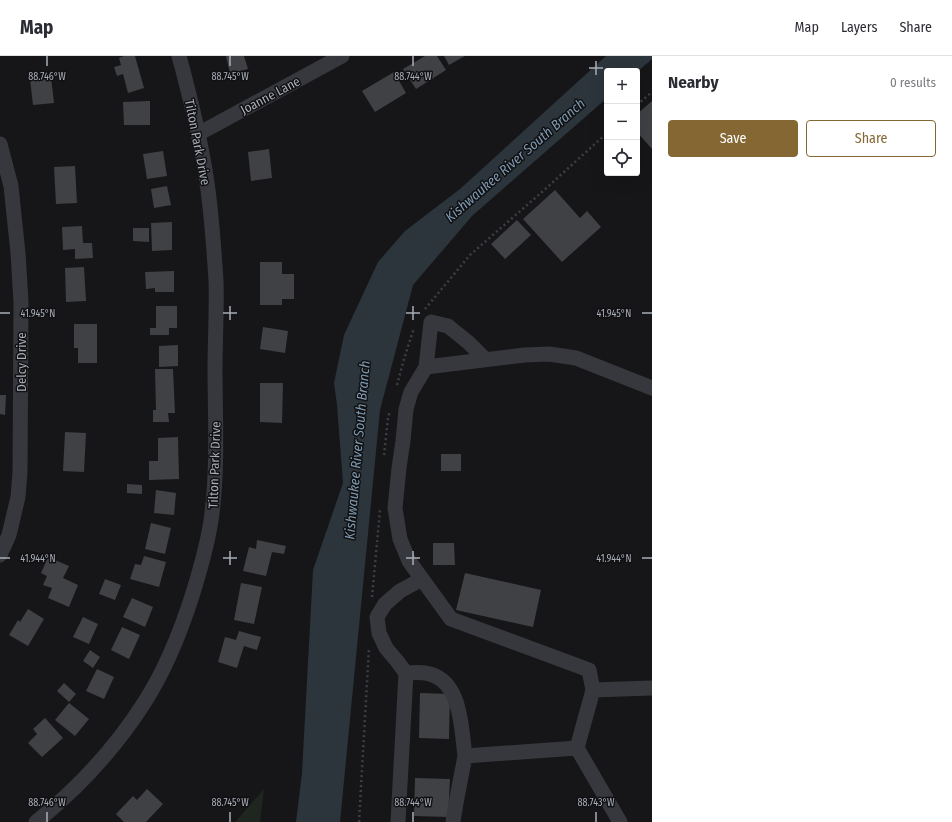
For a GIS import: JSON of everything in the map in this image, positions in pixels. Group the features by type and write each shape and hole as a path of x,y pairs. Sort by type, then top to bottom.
{"street":[{"name":"Tilton Park Drive","path":"36,822 52,809 99,763 133,720 145,701 165,665 185,619 199,575 210,527 215,471 216,281 213,234 208,188 198,134 179,56"},
{"name":"Joanne Lane","path":"198,134 342,56"},
{"name":"Delcy Drive","path":"0,144 11,186 15,215 21,317 20,472 18,497 9,535 0,555"},
{"path":"485,359 469,343 448,326 431,322 426,366 411,392 406,409 395,508 400,539 409,561 451,619 589,670 593,690 577,748 620,822"},
{"path":"426,366 525,355 549,354 576,358 652,388"},
{"path":"398,822 406,673 386,648 379,633 378,617 385,604 400,591 422,579"},
{"path":"406,673 426,673 441,679 453,693 460,716 464,756 460,787 452,822"},
{"path":"593,690 652,688"},
{"path":"464,756 577,748"}],"path":[{"path":"638,104 652,92"},
{"path":"423,312 470,255 604,136"},
{"path":"396,389 416,324"},
{"path":"384,456 390,411"},
{"path":"371,603 380,503"},
{"path":"359,822 369,642"}],"shaded area":[{"path":"264,789 260,822 235,822"}],"water":[{"name":"Kishwaukee River South Branch","path":"606,56 652,56 652,59 640,69 640,68 604,68 604,101 472,216 413,285 380,410 340,822 296,822 302,773 313,570 343,483 334,383 344,335 378,262 405,231 460,189"}],"building":[{"path":"124,56 135,56 144,88 128,93 123,74 117,76 114,67 121,65 119,58"},
{"path":"226,56 244,56 248,69 230,74"},
{"path":"425,56 437,56 446,70 416,89 403,69"},
{"path":"444,56 465,56 449,65"},
{"path":"394,72 406,93 375,112 362,91"},
{"path":"51,77 54,103 33,105 30,79"},
{"path":"150,101 150,125 124,125 123,102"},
{"path":"652,101 652,149 640,135 640,111"},
{"path":"269,149 272,178 251,181 248,152"},
{"path":"163,151 167,176 147,179 143,154"},
{"path":"75,166 77,203 56,204 54,167"},
{"path":"167,186 171,205 154,208 151,189"},
{"path":"555,190 580,218 587,211 601,227 562,262 523,219"},
{"path":"517,220 531,235 505,259 491,244"},
{"path":"172,222 172,250 152,251 151,223"},
{"path":"82,226 83,243 92,243 93,258 75,259 75,249 63,250 62,227"},
{"path":"133,228 149,228 149,242 133,241"},
{"path":"260,262 282,262 282,274 294,274 294,299 282,299 282,305 260,305"},
{"path":"84,267 86,301 66,302 65,268"},
{"path":"174,271 174,292 155,292 155,288 146,289 145,272"},
{"path":"156,306 177,306 177,328 169,328 169,335 150,335 150,328 156,328"},
{"path":"74,324 97,324 97,363 78,363 78,348 74,348"},
{"path":"263,327 288,331 285,353 260,349"},
{"path":"178,345 178,366 159,367 159,346"},
{"path":"155,369 173,369 175,413 168,413 169,422 153,422 153,410 156,410"},
{"path":"260,383 283,383 282,423 260,422"},
{"path":"0,395 6,395 5,415 0,414"},
{"path":"65,432 86,433 84,472 63,471"},
{"path":"178,437 179,479 149,480 149,461 158,461 158,438"},
{"path":"441,454 461,454 461,471 441,471"},
{"path":"127,484 142,485 142,494 127,493"},
{"path":"156,490 176,493 174,515 154,513"},
{"path":"151,523 171,528 165,554 145,549"},
{"path":"257,540 286,546 284,554 272,552 266,576 243,571 249,547 256,549"},
{"path":"433,543 454,543 455,565 433,565"},
{"path":"144,556 166,562 159,587 130,579 135,564 141,565"},
{"path":"48,557 69,566 63,578 78,585 69,607 48,598 52,588 43,585 47,576 41,573"},
{"path":"465,573 541,590 533,627 456,610"},
{"path":"105,579 121,585 115,600 99,594"},
{"path":"241,583 262,587 254,624 234,620"},
{"path":"132,598 153,607 145,627 123,617"},
{"path":"28,609 44,619 28,646 9,635 18,620 20,622"},
{"path":"83,617 98,624 89,644 73,637"},
{"path":"122,627 140,635 129,659 111,650"},
{"path":"239,631 261,637 257,650 244,646 237,668 218,662 225,637 236,640"},
{"path":"90,650 100,657 93,668 83,661"},
{"path":"97,669 114,677 104,699 86,691"},
{"path":"64,683 76,694 69,702 57,691"},
{"path":"420,693 450,694 449,739 419,738"},
{"path":"69,703 89,719 75,736 55,720"},
{"path":"45,718 63,738 42,757 28,743 37,734 33,729"},
{"path":"415,778 450,779 448,817 414,816"},
{"path":"147,789 163,804 146,822 124,822 116,814 133,796 137,800"}]}
